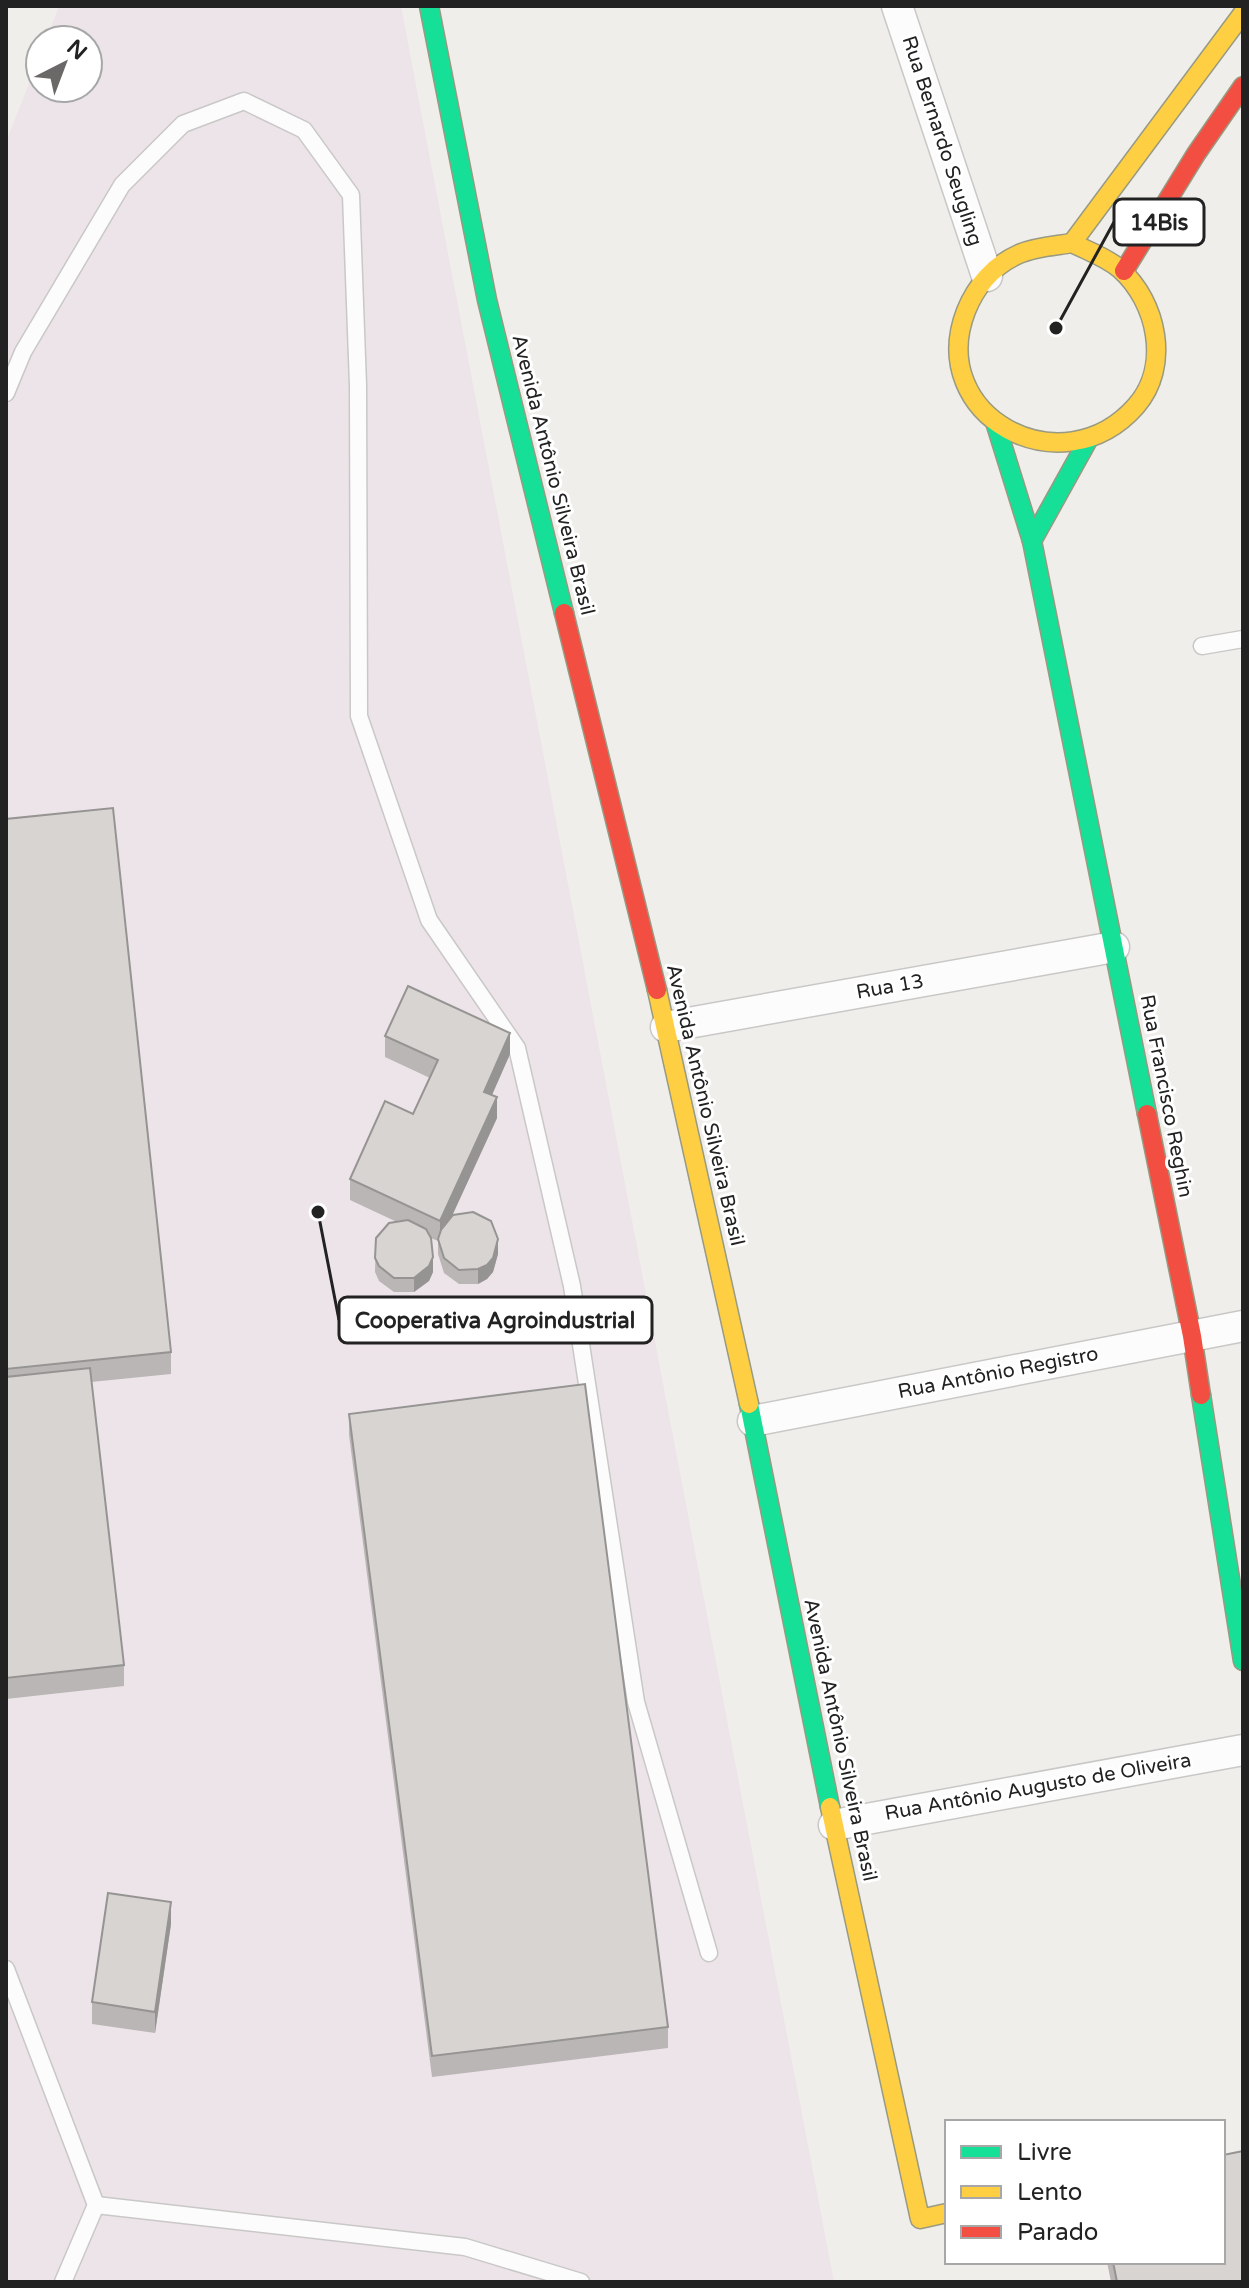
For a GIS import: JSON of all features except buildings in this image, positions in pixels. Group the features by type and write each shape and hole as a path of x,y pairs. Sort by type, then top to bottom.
{"street":[{"name":"Avenida Antônio Silveira Brasil","path":"429,6 487,300 666,1027 753,1421 834,1825 920,2219 945,2213"},
{"name":"Rua Bernardo Seugling","path":"897,6 987,276"},
{"path":"1072,243 1243,13"},
{"path":"1124,271 1196,154 1243,86"},
{"path":"1072,243 1124,271 1150,310 1157,341 1153,374 1139,403 1116,426 1088,440 1055,444 1023,438 995,422 973,397 961,367 959,334 968,302 987,276 1013,256 1072,243"},
{"name":"Rua Francisco Reghin","path":"995,422 1032,541 1192,1336 1243,1661"},
{"path":"1032,541 1088,440"},
{"name":"Rua 13","path":"666,1027 1114,947"},
{"name":"Rua Antônio Registro","path":"753,1421 1243,1326"},
{"name":"Rua Antônio Augusto de Oliveira","path":"834,1825 1243,1750"}],"lane":[{"path":"6,393 23,352 122,185 183,124 244,101 304,130 351,195 358,385 359,716 429,920 517,1048 572,1286 636,1702 709,1953"},
{"path":"1202,646 1243,639"},
{"path":"6,1969 96,2205 63,2282"},
{"path":"96,2205 465,2247 581,2282"}],"shaded area":[{"path":"59,6 401,6 834,2282 6,2282 6,142 24,96 24,104 104,104 104,24 52,24"}],"traffic: fast":[{"path":"429,6 487,300 564,613"},
{"path":"995,422 1032,541 1147,1114"},
{"path":"1032,541 1088,440"},
{"path":"1201,1395 1243,1661"},
{"path":"749,1404 830,1807"}],"traffic: slow":[{"path":"1072,243 1243,13"},
{"path":"1072,243 1120,269 1133,283 1151,316 1156,354 1147,390 1136,406 1106,430 1072,441 1039,441 1008,429 982,409 965,382 958,349 970,302 994,270 1025,252 1072,243"},
{"path":"657,990 749,1404"},
{"path":"830,1807 920,2219 945,2213"}],"traffic: jam":[{"path":"1124,271 1196,154 1243,86"},
{"path":"564,613 657,990"},
{"path":"1147,1114 1201,1395"}],"place":[{"name":"14Bis","path":"1056,328"},
{"name":"Cooperativa Agroindustrial","path":"318,1212"}]}
